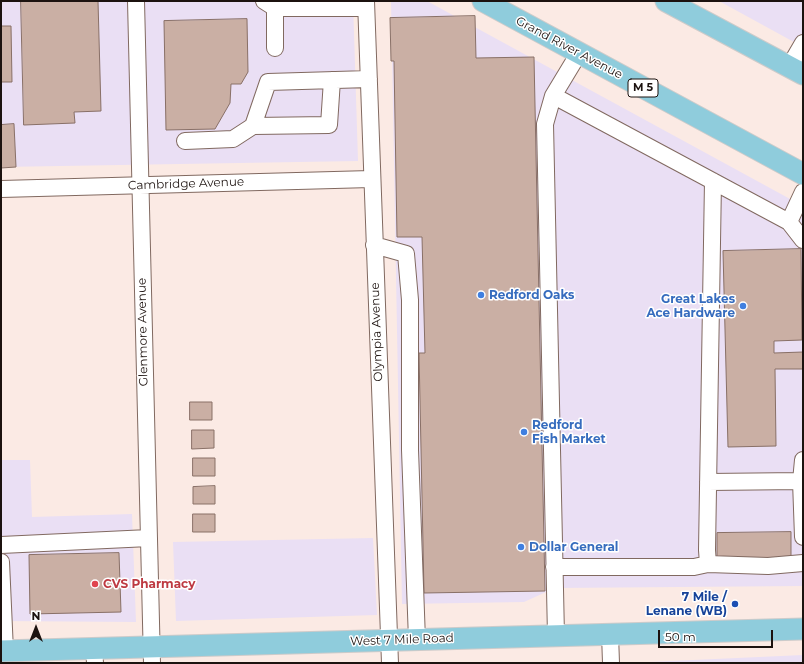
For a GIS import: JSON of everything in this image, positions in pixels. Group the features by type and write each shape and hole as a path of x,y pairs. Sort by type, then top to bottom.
{"main road":[{"name":"Grand River Avenue","path":"483,1 803,174"},
{"path":"666,1 796,70"},
{"name":"West 7 Mile Road","path":"3,651 32,657 151,655 389,641 803,629"}],"street":[{"name":"Glenmore Avenue","path":"136,1 151,655"},
{"path":"275,48 270,4 366,4"},
{"name":"Olympia Avenue","path":"366,4 371,179 390,663"},
{"path":"796,70 803,43"},
{"path":"556,636 545,124 554,96 579,53"},
{"path":"253,126 268,82 368,78"},
{"path":"185,141 233,139 253,126 329,126 332,80"},
{"path":"554,96 789,222 803,240"},
{"name":"Cambridge Avenue","path":"1,189 371,179"},
{"path":"708,564 713,181"},
{"path":"789,222 803,192"},
{"path":"374,245 406,254 410,300 411,457 417,640"},
{"path":"803,460 801,481 803,537"},
{"path":"708,482 801,481"},
{"path":"1,545 149,538"},
{"path":"1,562 3,651"},
{"path":"554,567 694,567 708,564 768,566 803,563"},
{"path":"610,634 611,663"}],"shaded area":[{"path":"1,1 353,1 358,161 1,167"},
{"name":"Redford Oaks","path":"391,1 427,1 803,206 803,586 555,588 524,602 402,604"},
{"path":"719,1 803,1 803,47"},
{"path":"1,460 30,460 32,517 132,514 136,622 1,621"},
{"path":"373,538 377,615 176,621 173,542"},
{"path":"803,655 803,663 627,663"}],"building":[{"path":"21,1 98,1 101,111 74,112 75,123 24,125"},
{"name":"Redford Oaks","path":"475,16 476,58 534,57 545,591 424,593 419,353 425,353 422,237 397,237 394,61 391,61 390,18"},
{"path":"247,19 248,72 241,84 231,84 230,103 215,129 166,130 164,21"},
{"path":"1,26 11,26 12,82 1,82"},
{"path":"14,124 16,167 1,168 1,125"},
{"path":"801,249 802,340 774,341 774,353 803,352 803,369 775,369 776,446 728,447 723,251"},
{"path":"190,402 212,402 212,420 190,420"},
{"path":"192,430 214,430 214,448 192,449"},
{"path":"193,458 215,458 215,476 193,476"},
{"path":"215,486 215,504 193,504 193,487"},
{"path":"193,514 215,514 215,532 193,532"},
{"path":"791,532 791,560 717,561 717,533"},
{"name":"CVS Pharmacy","path":"119,553 121,612 30,614 29,555"}],"place":[{"name":"Redford Oaks","path":"481,295"},
{"name":"Great Lakes Ace Hardware","path":"743,306"},
{"name":"Redford Fish Market","path":"524,432"},
{"name":"Dollar General","path":"521,547"},
{"name":"CVS Pharmacy","path":"95,584"},
{"name":"7 Mile / Lenane (WB)","path":"735,604"}]}
